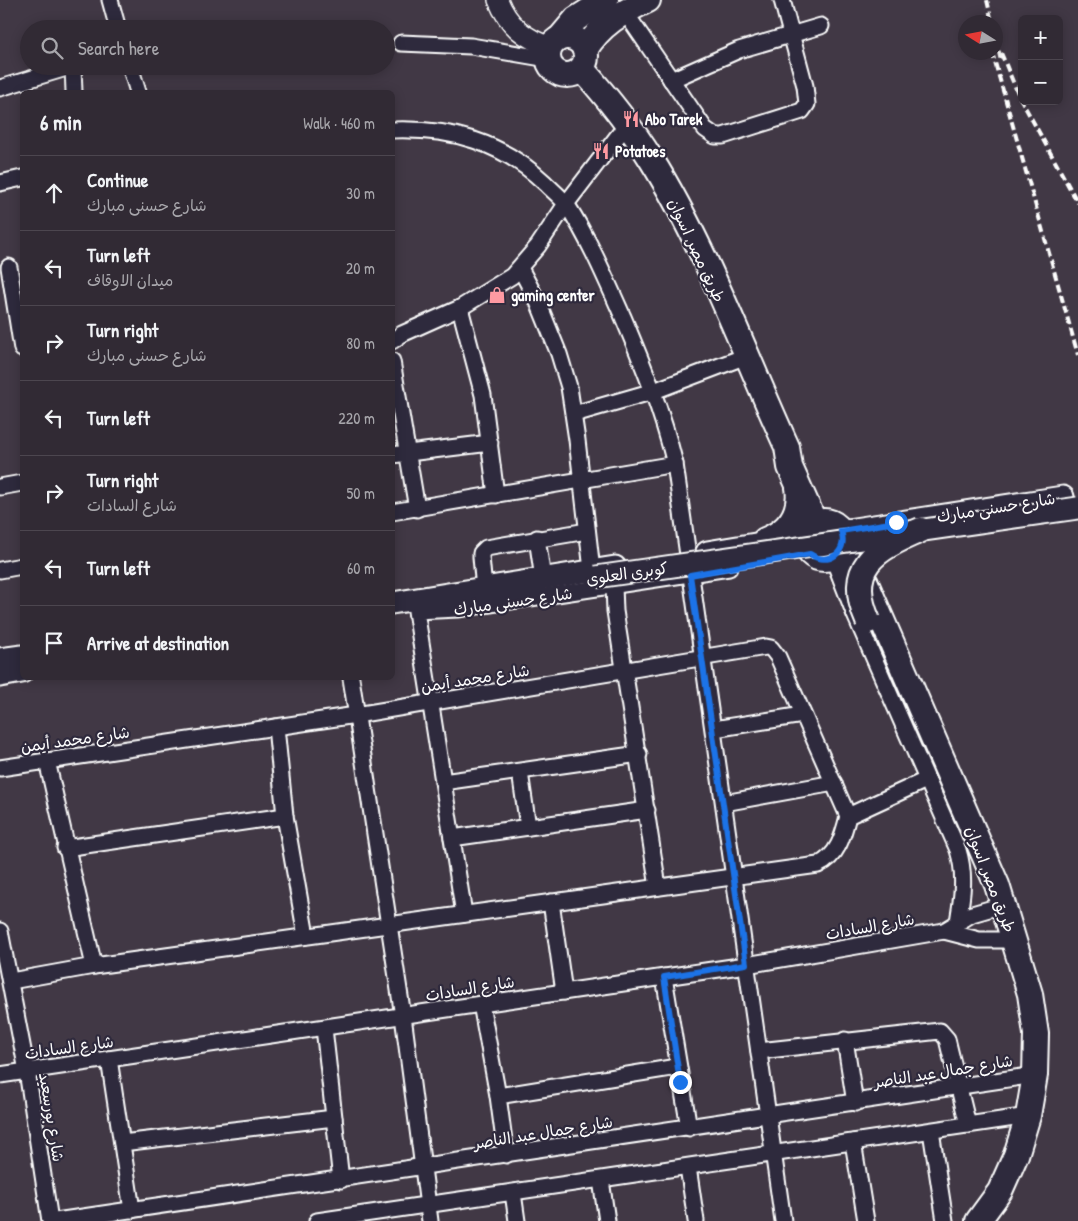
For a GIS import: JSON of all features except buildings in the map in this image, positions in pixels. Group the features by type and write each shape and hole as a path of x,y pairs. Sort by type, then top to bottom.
{"main road":[{"path":"566,50 588,24 619,4 648,0"},
{"name":"طريق مصر, اسوان","path":"566,50 627,124 651,159 676,204 787,447 790,467 797,483 827,540 859,571 866,583 1000,895 1030,994 1036,1034 1035,1075 1028,1116 1016,1155 1000,1190 978,1221"},
{"name":"طريق مصر, اسوان","path":"787,447 803,460 827,540"},
{"path":"765,540 782,532 794,518 798,507 797,483"},
{"name":"شارع حسنى مبارك","path":"395,603 543,579 601,578 689,565 765,540 827,540 1070,502"},
{"name":"كوبرى العلوى","path":"416,611 601,578 921,530 1070,502"},
{"path":"921,530 885,546 868,562 861,579 860,597 868,621 970,846 1000,895"},
{"path":"395,614 416,611"},
{"path":"0,659 20,656"},
{"path":"0,676 20,672"}],"street":[{"path":"110,0 116,20"},
{"path":"498,0 511,23 522,34 536,42 566,50"},
{"path":"619,4 705,129 715,136 723,136 802,110 807,104 807,94 782,0"},
{"path":"671,80 739,50 821,26"},
{"path":"401,43 566,50"},
{"path":"0,88 43,75"},
{"path":"73,75 74,90"},
{"path":"133,75 137,90"},
{"path":"395,339 460,308 500,284 520,268 627,124"},
{"path":"395,130 431,130 472,138 504,152 532,170 566,204 612,292 654,390 675,464 784,1221"},
{"path":"0,183 20,178"},
{"path":"11,267 20,318"},
{"path":"520,268 538,302 559,354 574,414 587,530 601,578 616,611 658,887"},
{"path":"460,308 483,395 496,495"},
{"path":"574,414 654,390 746,356"},
{"path":"395,396 400,454 417,508"},
{"path":"400,454 490,443"},
{"path":"395,512 675,464"},
{"path":"0,487 20,483"},
{"path":"484,589 481,557 484,550 491,546 587,530"},
{"path":"537,538 543,579"},
{"path":"827,540 855,615 964,867 964,885 958,922"},
{"name":"شارع حسنى مبارك","path":"689,565 827,540"},
{"path":"0,570 20,566"},
{"path":"416,611 464,914"},
{"name":"شارع محمد أيمن","path":"0,768 356,716 626,672 760,647 771,648 778,657 848,816"},
{"path":"351,680 403,1016 430,1221"},
{"path":"714,729 802,714"},
{"path":"276,727 285,816 306,936"},
{"path":"443,782 639,754"},
{"path":"46,761 94,966"},
{"path":"520,772 528,827"},
{"path":"11,981 94,966 818,865 826,861 838,847 848,816 926,780"},
{"path":"724,803 834,783"},
{"path":"452,838 647,810"},
{"path":"65,848 285,816"},
{"name":"شارع السادات","path":"0,1075 664,977 944,931 1000,895"},
{"path":"551,902 564,992"},
{"name":"شارع بورسعيد","path":"0,931 27,1071 50,1221"},
{"name":"شارع السادات","path":"944,931 979,940 1014,940"},
{"path":"664,977 677,1067 689,1128"},
{"path":"481,1004 498,1096 506,1155"},
{"path":"324,1028 340,1180"},
{"path":"759,1051 940,1031 947,1038 968,1125"},
{"path":"845,1040 855,1103"},
{"path":"109,1059 132,1210"},
{"path":"498,1096 677,1067"},
{"name":"شارع جمال عبد الناصر","path":"56,1221 423,1168 1035,1075"},
{"path":"318,1221 1028,1116"},
{"path":"122,1143 334,1118"},
{"path":"931,1131 945,1221"},
{"path":"854,1142 866,1221"},
{"path":"688,1167 696,1221"},
{"path":"601,1180 607,1221"},
{"path":"513,1193 517,1221"}],"railway":[{"path":"987,0 990,15"},
{"path":"1003,58 1019,96 1078,203"},
{"path":"994,60 1078,355"}],"place":[{"name":"Abo Tarek","path":"631,119"},
{"name":"Potatoes","path":"601,151"},
{"name":"gaming center","path":"497,295"}],"route":[{"path":"680,1082 664,977 746,964 704,657 690,575 810,554 824,560 833,558 840,551 844,541 841,531 896,522"}]}
